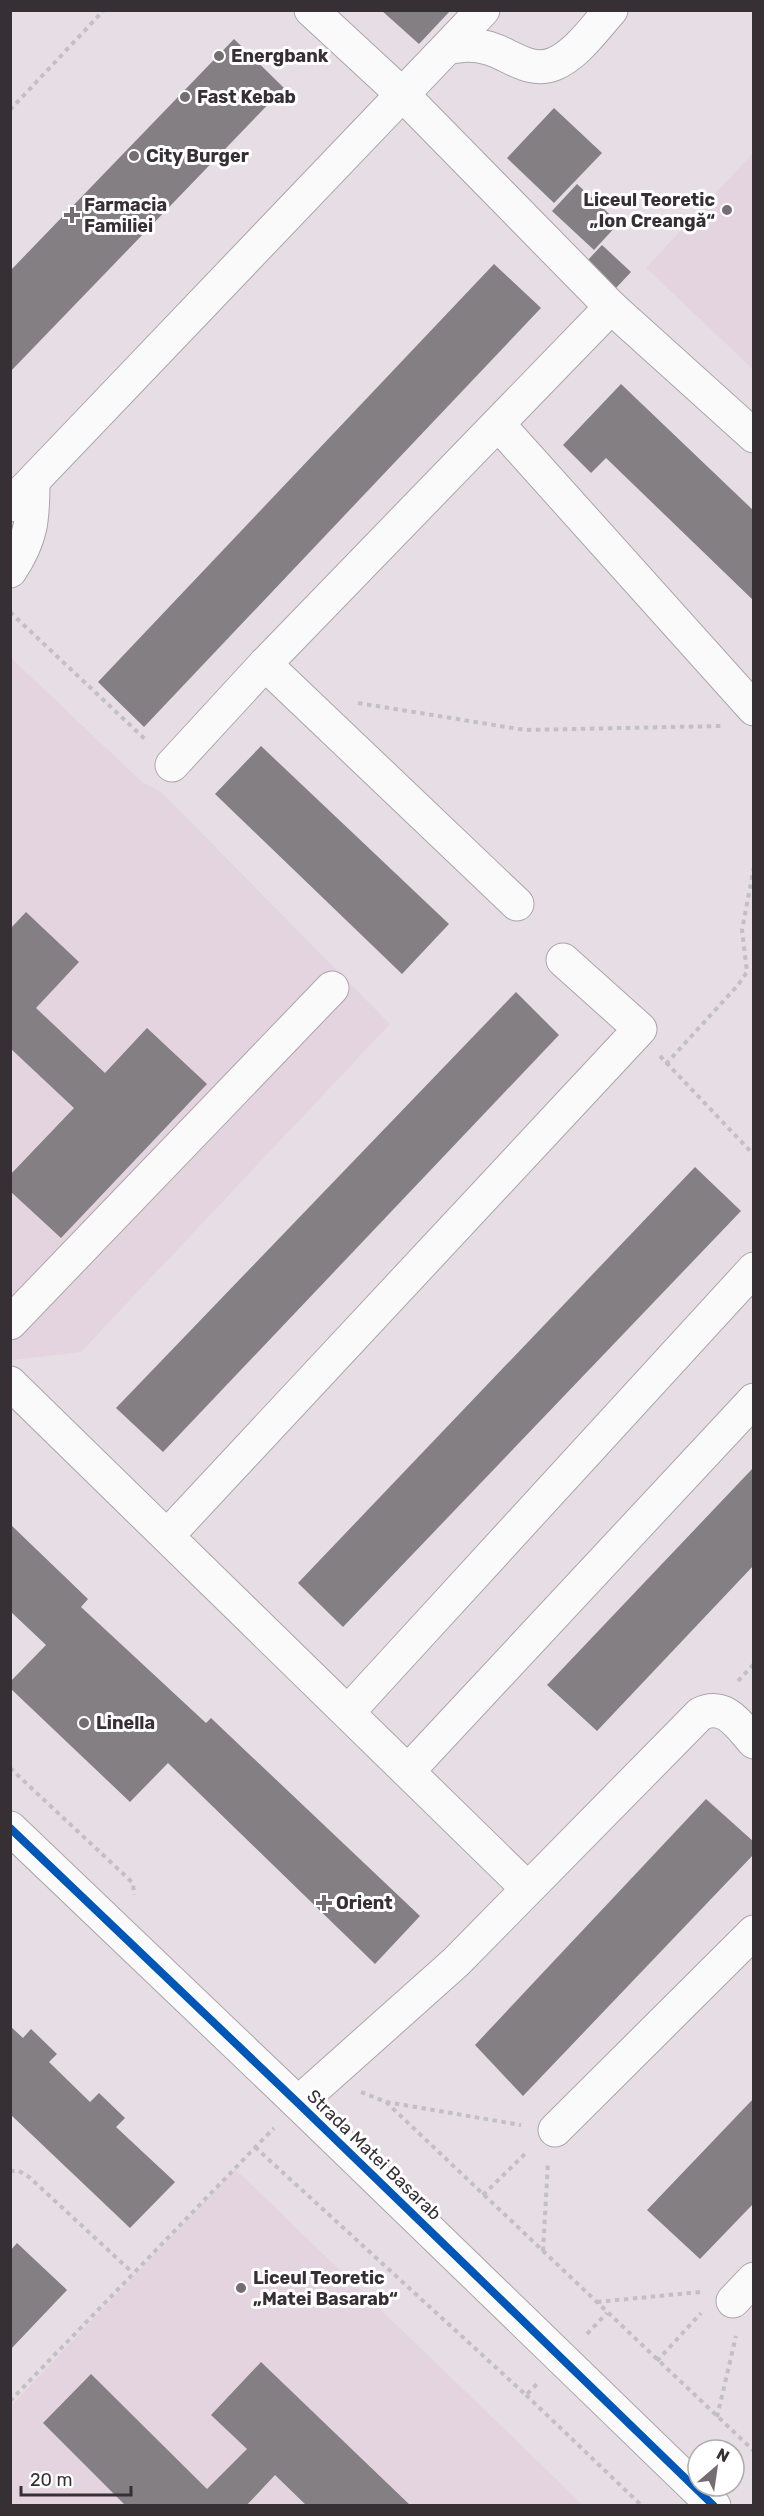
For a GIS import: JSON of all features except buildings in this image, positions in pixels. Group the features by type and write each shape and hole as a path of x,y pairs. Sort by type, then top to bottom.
{"street":[{"path":"311,10 402,95 611,307 753,436"},
{"path":"10,505 483,10"},
{"path":"447,48 468,44 491,49 535,67 554,64 571,53 611,10"},
{"path":"172,765 265,664 611,307"},
{"path":"498,424 742,717"},
{"path":"10,572 22,553 33,520 33,481"},
{"path":"265,664 517,904"},
{"path":"168,1535 640,1029 563,960"},
{"path":"10,1323 332,988"},
{"path":"348,1712 753,1269"},
{"path":"10,1383 527,1888"},
{"path":"408,1771 753,1401"},
{"path":"308,2094 456,1962 700,1714 712,1710 729,1715 753,1742"},
{"name":"Strada Matei Basarab","path":"10,1828 308,2094 562,2359 714,2505"},
{"path":"552,2130 753,1932"}],"path":[{"path":"10,110 104,10"},
{"path":"10,612 172,765"},
{"path":"353,702 525,730 742,717"},
{"path":"666,1064 738,985 747,972 742,930 753,867"},
{"path":"640,1029 666,1064 753,1155"},
{"path":"10,2402 308,2094 352,2089 386,2102 552,2130"},
{"path":"386,2102 753,2451"},
{"path":"483,2195 552,2130"},
{"path":"543,2252 552,2130"},
{"path":"255,2147 526,2395 642,2505"},
{"path":"10,2171 19,2171 28,2177 133,2273"},
{"path":"597,2302 736,2290"},
{"path":"657,2361 736,2290"},
{"path":"717,2417 742,2309 736,2290"},
{"path":"526,2395 607,2313"}],"shaded area":[{"name":"Liceul Teoretic „Ion Creangă“","path":"753,153 753,369 646,268"},
{"path":"10,657 142,782 161,792 390,1024 81,1352 12,1360"},
{"name":"Liceul Teoretic „Matei Basarab“","path":"235,2169 583,2505 11,2505 10,2407"}],"cycle path":[{"path":"10,1828 714,2506"}],"place":[{"name":"Energbank","path":"219,56"},
{"name":"Fast Kebab","path":"185,97"},
{"name":"City Burger","path":"134,156"},
{"name":"Liceul Teoretic „Ion Creangă“","path":"727,210"},
{"name":"Farmacia Familiei","path":"72,215"},
{"name":"Linella","path":"84,1723"},
{"name":"Orient","path":"324,1903"},
{"name":"Liceul Teoretic „Matei Basarab“","path":"241,2288"}]}
